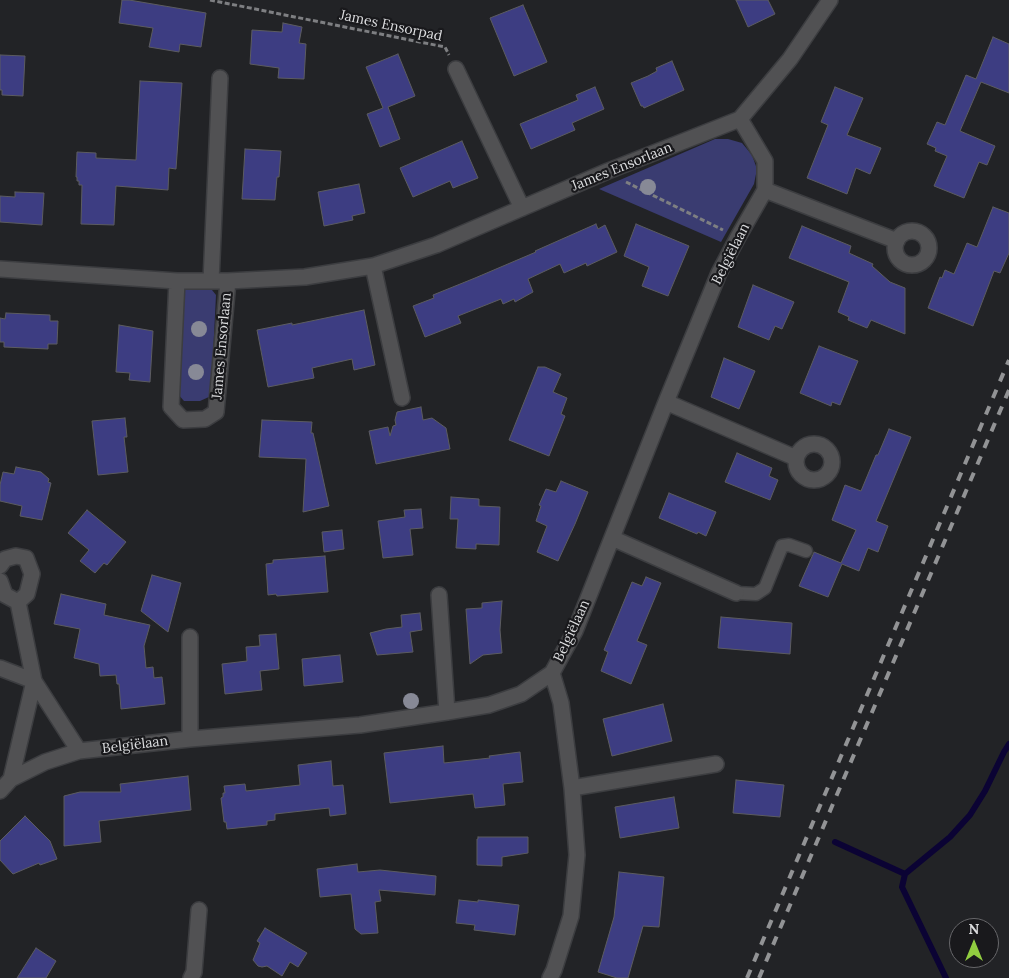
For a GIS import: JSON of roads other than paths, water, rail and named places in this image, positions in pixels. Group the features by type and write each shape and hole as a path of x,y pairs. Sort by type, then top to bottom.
{"street":[{"path":"740,119 790,59 828,1"},
{"path":"456,69 522,208"},
{"name":"James Ensorlaan","path":"211,282 220,78"},
{"name":"James Ensorlaan","path":"0,269 177,281 228,282 305,277 373,266 436,245 608,171 740,119"},
{"name":"Belgiëlaan","path":"0,791 11,779 45,762 79,751 190,739 360,725 447,712 489,704 521,694 552,673 575,631 719,273 765,190 765,161 740,119"},
{"path":"765,190 897,241"},
{"path":"373,266 402,398"},
{"name":"James Ensorlaan","path":"177,281 171,407 183,420 205,419 216,412 228,282"},
{"path":"666,402 796,458"},
{"path":"612,538 736,593"},
{"path":"0,566 5,559 16,556 26,558 32,574 27,594 18,602 5,595 0,580"},
{"path":"439,595 447,712"},
{"name":"Belgiëlaan","path":"18,602 34,681 79,751"},
{"path":"190,637 190,739"},
{"path":"0,668 34,681"},
{"path":"550,978 571,916 577,854 572,788 561,703 552,673"},
{"name":"Belgiëlaan","path":"11,779 34,681"},
{"path":"572,788 716,764"},
{"path":"191,978 194,972 199,910"}],"lane":[{"path":"736,593 756,594 765,588 782,546 789,545 806,551"}],"waterway":[{"path":"835,842 905,874 950,837 970,815 985,791 1009,744"},
{"path":"905,874 902,887 946,978"}],"railway":[{"path":"747,978 1009,360"},
{"path":"759,978 1009,390"}]}
